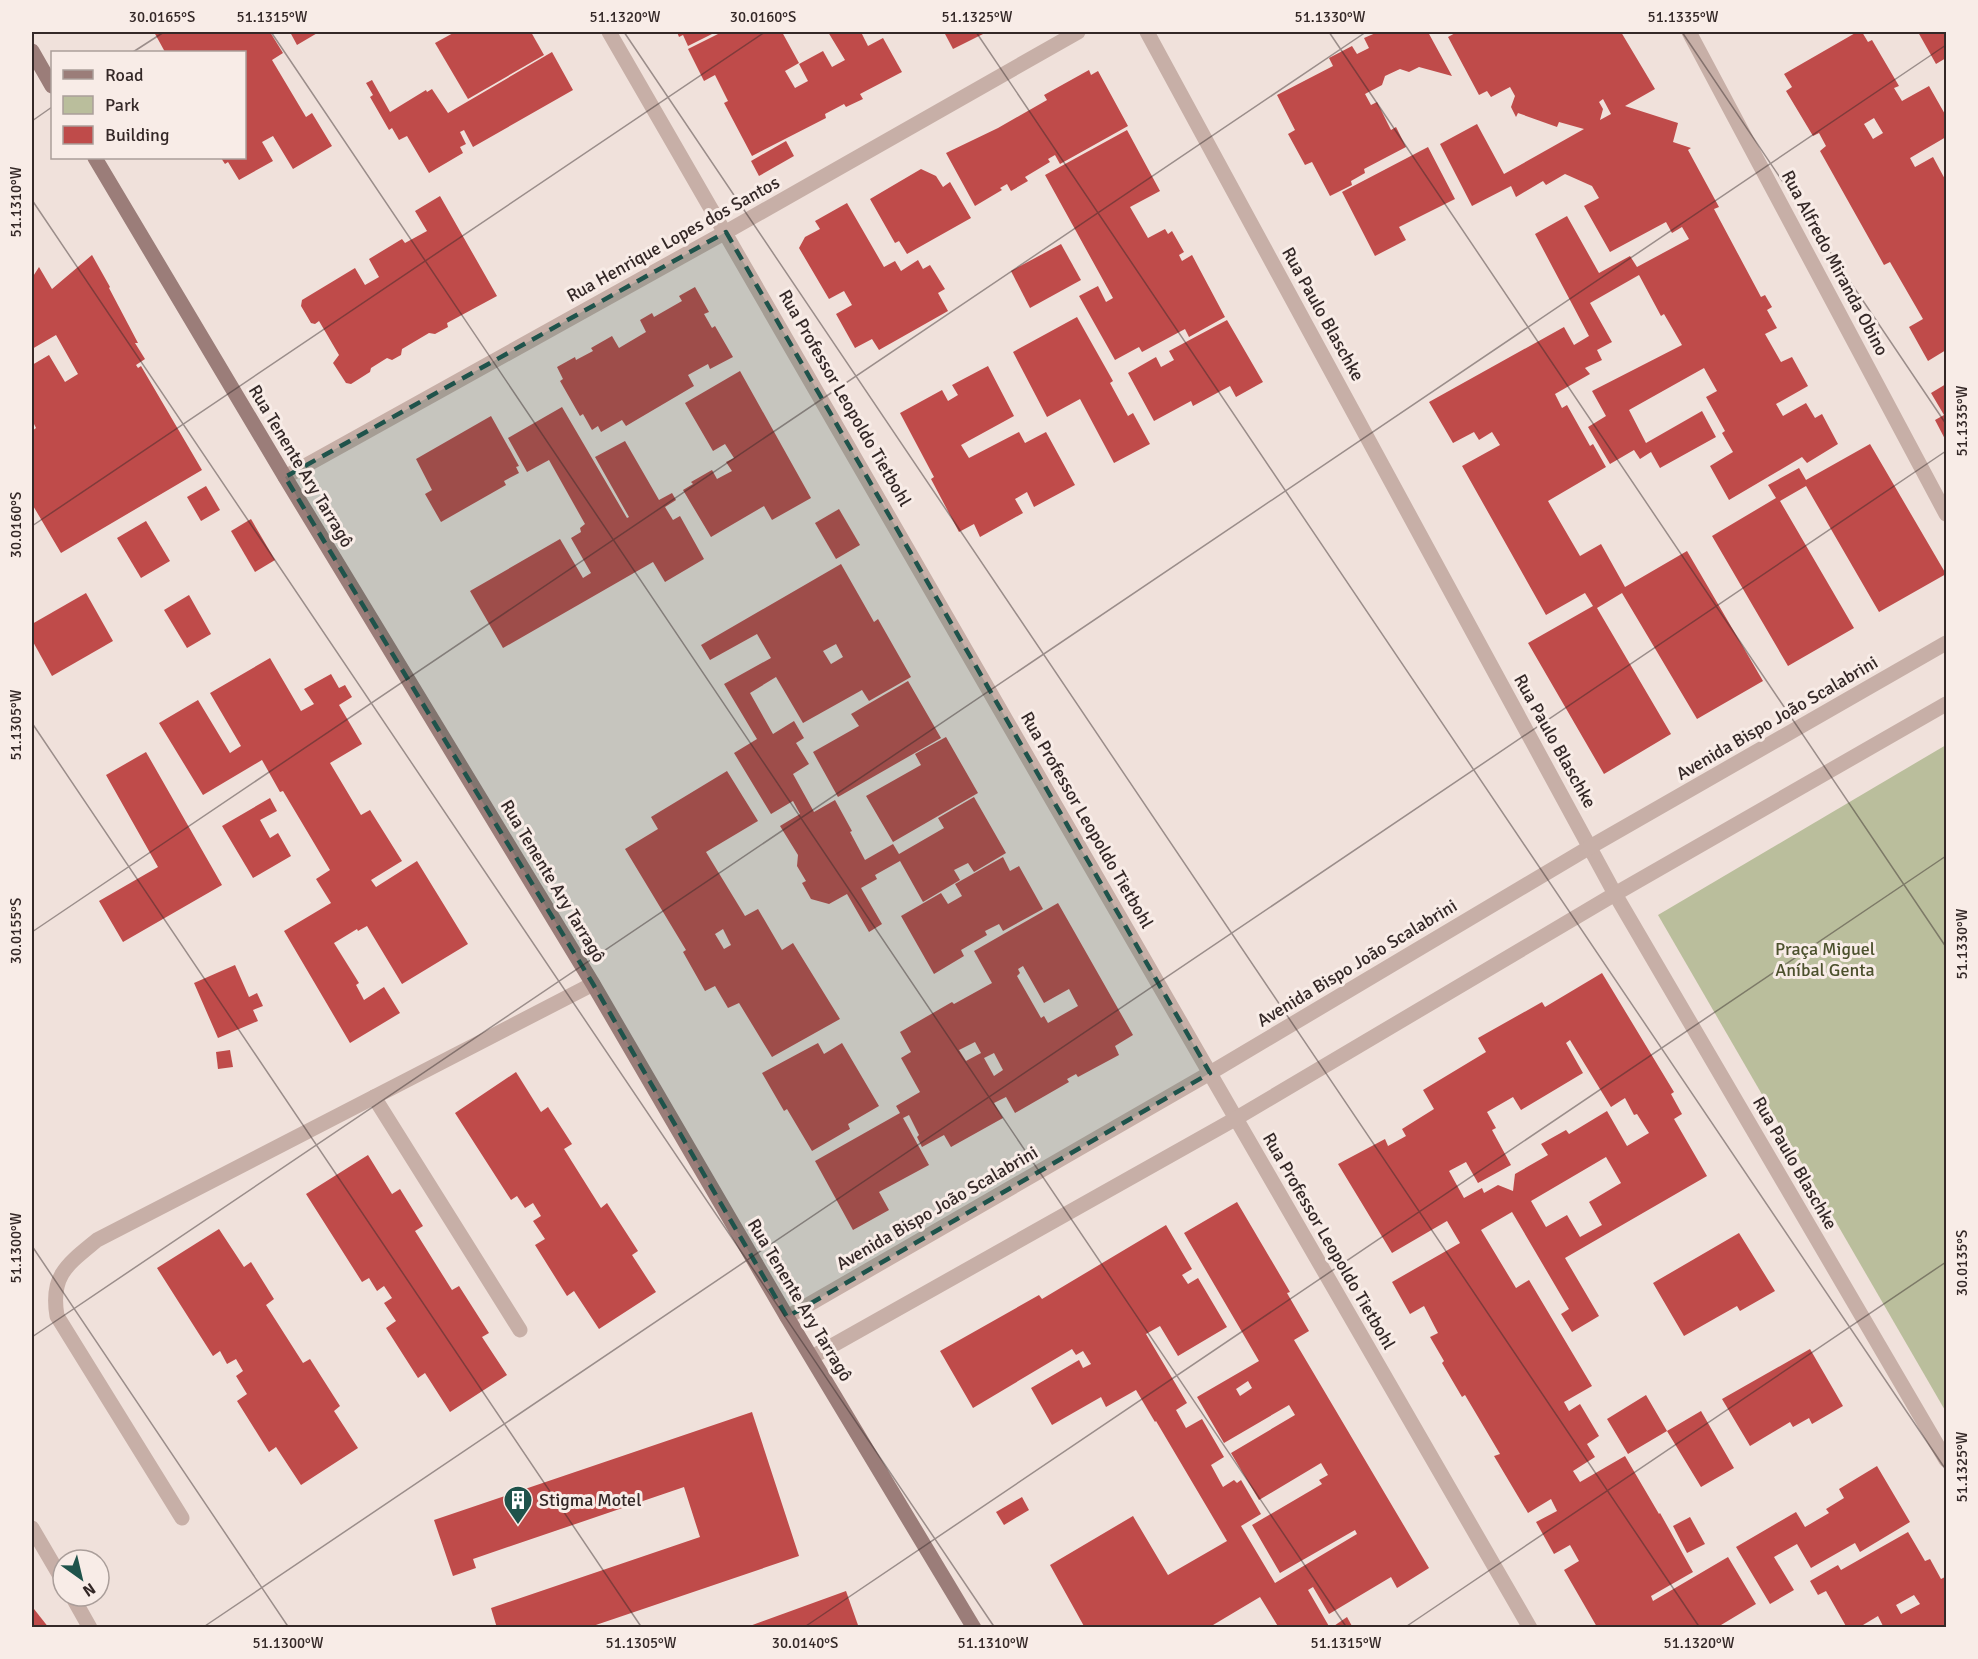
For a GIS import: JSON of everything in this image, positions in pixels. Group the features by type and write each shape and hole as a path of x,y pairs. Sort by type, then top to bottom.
{"main road":[{"path":"32,51 51,84"},
{"name":"Rua Tenente Ary Tarragô","path":"96,159 285,477 593,984 787,1317 974,1628"}],"street":[{"name":"Rua Professor Leopoldo Tietbohl","path":"609,32 1530,1628"},
{"name":"Rua Henrique Lopes dos Santos","path":"285,477 726,232 1078,32"},
{"name":"Rua Paulo Blaschke","path":"1147,32 1615,894 1947,1460"},
{"name":"Rua Alfredo Miranda Obino","path":"1689,32 1947,514"},
{"name":"Avenida Bispo João Scalabrini","path":"787,1317 1210,1073 1590,847 1947,643"},
{"path":"812,1357 1236,1119 1615,894 1947,704"},
{"path":"182,1518 57,1316 54,1298 59,1277 74,1259 97,1240 593,984"},
{"path":"374,1097 520,1330"},
{"path":"32,1528 51,1560"},
{"path":"79,1608 90,1628"}],"highlighted area":[{"path":"726,232 1210,1073 787,1317 593,984 285,477"}],"green space":[{"name":"Praça Miguel Aníbal Genta","path":"1946,745 1946,1412 1658,915"}],"building":[{"path":"154,32 270,32 283,53 272,60 306,117 312,113 332,146 293,169 273,136 262,142 273,161 239,180 228,162 225,164 222,159 246,159 246,51 164,51"},
{"path":"290,32 319,32 297,45"},
{"path":"455,32 531,32 544,55 468,99 435,43"},
{"path":"677,32 716,32 688,46 683,35 679,37"},
{"path":"722,32 782,32 799,63 785,71 795,88 808,81 799,64 823,51 832,67 845,60 828,32 861,32 868,46 883,38 902,72 860,94 863,99 846,107 844,104 825,114 826,118 752,156 724,103 728,101 715,75 704,81 688,49"},
{"path":"944,32 987,32 953,49"},
{"path":"1378,32 1428,32 1452,76 1419,67 1409,72 1400,69 1385,76 1382,85 1365,94 1371,105 1377,102 1391,130 1396,127 1406,147 1364,169 1365,173 1351,181 1352,185 1330,196 1312,162 1305,165 1288,134 1295,130 1277,95 1333,66 1329,58 1352,46 1357,54 1369,48 1364,38"},
{"path":"1457,32 1621,32 1655,89 1625,106 1678,123 1673,142 1691,148 1688,150 1719,207 1714,209 1761,297 1765,295 1772,307 1767,310 1777,328 1765,334 1781,362 1792,357 1808,386 1776,404 1783,416 1806,403 1815,418 1822,414 1838,444 1807,463 1802,457 1729,500 1710,466 1733,452 1722,433 1725,431 1706,397 1717,391 1704,368 1629,410 1646,443 1702,411 1716,437 1660,468 1651,452 1640,459 1634,450 1610,464 1588,427 1606,416 1592,391 1682,345 1664,314 1661,316 1639,275 1590,303 1612,342 1597,350 1602,360 1585,368 1590,374 1555,394 1562,408 1567,405 1590,446 1593,444 1606,467 1548,501 1580,556 1601,544 1625,587 1687,551 1763,681 1697,719 1622,593 1597,608 1671,734 1604,774 1528,643 1593,606 1585,593 1546,615 1462,466 1500,445 1492,432 1479,440 1474,432 1453,443 1429,402 1564,327 1574,345 1589,336 1535,234 1567,216 1599,273 1630,256 1637,267 1689,239 1682,227 1672,233 1666,222 1610,252 1584,206 1599,198 1592,186 1565,174 1546,185 1543,181 1516,197 1511,186 1472,206 1440,144 1477,124 1504,174 1584,129 1559,122 1557,127 1518,113 1516,117 1511,107 1515,96 1510,87 1491,97 1487,91 1479,95 1448,37","holes":["1603,99 1611,114 1600,120 1603,109 1599,102"]},
{"path":"1857,32 1862,32 1868,42 1872,40 1899,86 1894,88 1902,101 1929,86 1946,116 1946,137 1910,158 1915,167 1933,157 1946,181 1946,350 1928,361 1909,327 1923,319 1890,262 1884,265 1820,151 1826,146 1819,133 1813,136 1786,91 1792,87 1784,74","holes":["1874,118 1883,133 1873,139 1864,124"]},
{"path":"1918,32 1946,32 1946,58 1936,64"},
{"path":"552,52 573,90 473,147 464,130 460,132 466,144 460,147 463,153 429,173 407,136 399,140 392,128 389,130 370,97 373,95 366,83 372,80 390,112 426,90 427,92 432,89 448,113"},
{"path":"1089,70 1091,75 1098,71 1128,126 1060,164 1055,155 1048,159 1050,162 1025,177 1028,181 1011,191 1007,184 1000,188 1002,190 975,206 946,153 998,128 1047,100 1044,95"},
{"path":"1127,130 1160,191 1130,207 1148,238 1165,229 1168,234 1172,231 1184,252 1179,255 1182,261 1192,255 1225,317 1189,337 1185,329 1142,352 1139,347 1115,360 1079,296 1098,286 1106,302 1113,298 1045,175"},
{"path":"786,141 794,156 759,176 751,161"},
{"path":"1428,147 1455,199 1399,227 1406,240 1375,256 1342,192"},
{"path":"921,169 936,176 943,187 950,182 971,218 907,254 899,241 895,243 870,199"},
{"path":"440,196 497,296 447,323 448,327 435,334 429,333 402,349 401,355 392,360 387,358 351,384 346,383 333,363 339,355 319,321 315,324 311,323 301,306 302,300 355,268 365,285 379,277 369,259 402,239 405,243 427,231 415,211"},
{"path":"847,203 884,267 895,261 901,271 918,260 923,269 930,265 945,289 938,293 948,311 879,350 872,339 855,348 836,314 852,305 844,291 829,299 799,248 805,237 820,229 815,221"},
{"path":"1061,244 1081,280 1030,308 1011,271"},
{"path":"92,255 145,359 136,365 138,368 141,366 202,470 61,553 32,504 32,431 36,428 32,420 32,365 49,355 65,382 78,374 56,335 32,349 32,278 39,267 52,289"},
{"path":"695,287 709,312 704,314 712,328 715,326 733,357 710,369 708,364 688,375 694,386 626,426 622,420 601,432 598,426 592,430 583,414 580,416 560,381 563,379 557,367 575,357 576,360 593,351 591,348 612,336 619,348 646,332 640,320 652,313 654,317 682,301 679,296"},
{"path":"1077,317 1113,381 1110,383 1128,416 1133,413 1150,444 1114,463 1080,399 1047,417 1013,352"},
{"path":"1227,320 1263,382 1236,397 1230,386 1193,406 1191,401 1154,421 1128,373 1156,357 1161,367 1174,360 1169,351"},
{"path":"988,366 1014,416 961,445 969,458 1019,432 1025,443 1046,432 1075,485 1034,507 1027,492 1015,499 1023,513 980,537 974,524 959,532 931,479 934,477 900,413 942,390 948,401 958,395 952,385"},
{"path":"740,371 811,498 772,520 764,506 711,537 683,490 693,484 691,482 712,470 717,479 732,471 726,462 734,458 725,444 713,451 685,403"},
{"path":"1946,384 1946,441 1935,420 1944,415 1931,393"},
{"path":"562,407 627,518 629,517 595,457 625,441 659,500 672,493 676,500 665,507 673,520 680,516 704,559 665,582 653,562 503,648 470,591 560,539 583,578 591,573 571,538 581,532 580,528 585,524 549,460 527,472 508,438"},
{"path":"491,416 519,466 516,467 519,473 504,481 506,485 441,522 425,494 432,490 416,459"},
{"path":"1870,444 1946,574 1879,612 1806,486 1780,501 1854,628 1788,666 1712,536 1776,498 1768,485 1799,468 1806,480"},
{"path":"206,486 220,510 201,521 187,497"},
{"path":"839,509 860,545 836,559 815,523"},
{"path":"251,519 275,560 255,572 231,531"},
{"path":"146,521 170,561 141,578 117,538"},
{"path":"841,564 874,622 878,619 911,677 869,701 862,690 803,723 776,677 750,693 773,734 794,721 804,738 796,743 809,764 793,774 814,812 835,800 865,860 893,844 899,854 944,828 938,818 974,797 1006,853 974,872 968,863 954,870 960,880 923,902 900,861 875,875 877,879 861,888 882,924 869,932 847,894 829,904 811,899 802,883 806,881 797,866 798,855 780,826 800,814 793,801 771,814 734,753 757,739 724,684 771,658 757,634 710,660 701,645","holes":["836,644 843,657 831,664 823,651"]},
{"path":"86,593 113,641 52,676 32,640 32,624"},
{"path":"189,595 211,634 187,648 164,610"},
{"path":"270,658 301,711 314,704 304,689 331,674 339,688 345,685 352,697 339,705 362,744 330,763 361,815 370,810 402,861 371,880 376,887 417,861 468,944 402,984 367,926 358,931 357,929 334,943 359,983 356,985 364,1000 384,987 400,1013 350,1043 284,931 331,903 316,879 330,870 283,791 280,792 262,760 203,795 159,723 198,700 230,753 241,746 210,693"},
{"path":"908,681 941,738 838,797 813,752 859,726 851,714"},
{"path":"946,737 978,793 893,842 866,796 921,765 915,754"},
{"path":"146,752 222,885 123,942 99,901 158,867 106,775"},
{"path":"727,771 758,821 706,852 745,916 758,909 782,950 793,943 840,1019 772,1057 739,1003 728,1008 715,986 705,991 683,952 686,950 625,849 658,829 651,817","holes":["723,929 731,945 724,949 715,934"]},
{"path":"270,798 277,811 260,820 270,838 278,833 291,856 253,878 222,826"},
{"path":"1003,857 1010,871 1019,866 1043,909 1003,931 999,924 985,931 987,935 961,950 964,956 934,974 901,916 941,893 948,904 962,896 955,884"},
{"path":"1058,903 1133,1035 1115,1046 1119,1055 1078,1077 1076,1074 1067,1079 1069,1082 1015,1113 1006,1097 994,1103 1003,1118 951,1147 944,1135 922,1147 909,1115 903,1118 929,1165 879,1192 889,1210 853,1230 815,1161 900,1113 896,1106 920,1092 901,1058 911,1052 900,1032 952,1002 954,1004 992,983 974,951","holes":["1023,966 1044,1003 1069,989 1078,1006 1048,1023 1044,1016 1041,1018 1017,976 1020,973 1018,969","975,1042 981,1053 966,1061 959,1050","994,1053 1003,1070 994,1076 984,1058"]},
{"path":"235,965 249,997 257,993 263,1006 253,1010 258,1021 218,1038 194,983"},
{"path":"1602,973 1674,1092 1671,1094 1682,1114 1674,1119 1707,1176 1565,1258 1599,1316 1572,1332 1561,1314 1569,1309 1512,1212 1481,1230 1516,1288 1529,1280 1592,1386 1564,1402 1569,1411 1580,1404 1599,1436 1587,1444 1595,1457 1573,1471 1580,1482 1625,1456 1693,1572 1651,1596 1653,1601 1728,1557 1756,1604 1716,1628 1597,1627 1564,1570 1579,1561 1570,1545 1554,1554 1536,1522 1557,1511 1551,1499 1528,1513 1494,1456 1500,1454 1465,1395 1462,1397 1442,1363 1444,1361 1430,1337 1438,1333 1424,1306 1410,1314 1392,1282 1460,1243 1447,1221 1392,1253 1338,1164 1385,1139 1388,1146 1406,1136 1402,1129 1434,1109 1423,1090 1486,1052 1478,1038 1542,1002 1545,1007","holes":["1570,1040 1611,1107 1625,1098 1634,1115 1637,1114 1649,1133 1627,1146 1607,1111 1569,1134 1566,1130 1541,1144 1548,1155 1515,1174 1513,1191 1498,1185 1484,1193 1482,1188 1464,1198 1449,1171 1466,1162 1478,1183 1511,1165 1492,1130 1496,1128 1487,1112 1513,1097 1521,1110 1583,1073 1566,1043","1606,1157 1621,1183 1589,1202 1602,1225 1580,1237 1567,1215 1546,1227 1531,1201"]},
{"path":"818,1043 824,1054 842,1043 879,1106 848,1124 850,1129 812,1151 787,1109 784,1111 762,1073"},
{"path":"230,1050 233,1067 218,1069 216,1052"},
{"path":"516,1072 541,1112 548,1107 572,1144 564,1149 601,1208 607,1203 638,1251 632,1255 656,1292 599,1329 574,1291 567,1296 535,1245 545,1239 533,1221 541,1216 533,1203 525,1208 517,1196 511,1200 455,1113"},
{"path":"368,1155 392,1194 400,1189 423,1226 415,1231 452,1290 459,1286 489,1333 482,1337 507,1375 450,1412 425,1373 418,1378 386,1328 396,1321 384,1303 392,1298 384,1286 377,1291 369,1278 362,1282 306,1194"},
{"path":"1237,1202 1290,1292 1287,1293 1309,1331 1294,1340 1429,1568 1397,1588 1391,1577 1329,1614 1313,1587 1308,1590 1330,1628 1279,1628 1260,1597 1208,1628 1085,1628 1050,1565 1133,1516 1168,1575 1227,1541 1136,1390 1106,1407 1101,1397 1052,1425 1031,1388 1079,1360 1083,1368 1091,1364 1083,1351 1076,1355 1072,1349 973,1408 940,1351 1039,1295 1042,1299 1166,1225 1192,1269 1182,1275 1188,1284 1198,1278 1227,1327 1178,1356 1160,1326 1146,1334 1187,1403 1176,1410 1186,1428 1202,1419 1224,1457 1211,1465 1223,1487 1234,1480 1237,1483 1241,1480 1261,1514 1241,1526 1275,1583 1357,1534 1355,1530 1280,1573 1252,1525 1322,1484 1319,1480 1328,1475 1321,1463 1259,1500 1231,1453 1295,1415 1289,1405 1224,1443 1197,1397 1259,1361 1184,1233","holes":["1248,1381 1252,1388 1240,1396 1236,1389"]},
{"path":"219,1229 244,1267 251,1262 274,1299 266,1305 303,1363 310,1359 340,1406 334,1411 358,1448 301,1485 276,1447 269,1452 237,1401 247,1394 236,1376 243,1371 236,1359 227,1364 220,1351 213,1356 157,1268"},
{"path":"1739,1233 1775,1291 1740,1311 1737,1306 1684,1336 1653,1283"},
{"path":"1810,1349 1843,1406 1812,1424 1809,1418 1793,1427 1790,1422 1750,1446 1722,1399"},
{"path":"1646,1395 1667,1431 1628,1454 1607,1419"},
{"path":"1701,1411 1734,1468 1701,1487 1667,1431"},
{"name":"Stigma Motel","path":"752,1412 799,1556 587,1628 497,1628 491,1608 700,1537 684,1487 473,1559 476,1568 453,1576 434,1520"},
{"path":"1877,1466 1910,1522 1860,1552 1855,1543 1811,1568 1797,1544 1774,1557 1794,1590 1770,1604 1736,1547 1796,1512 1805,1527 1829,1513 1826,1509 1844,1498 1839,1489"},
{"path":"1022,1497 1029,1510 1004,1525 996,1512"},
{"path":"1690,1517 1705,1544 1687,1553 1673,1526"},
{"path":"1908,1532 1925,1561 1930,1559 1941,1579 1945,1577 1946,1579 1946,1628 1884,1628 1878,1616 1858,1628 1847,1628 1826,1591 1818,1595 1810,1581 1838,1565 1841,1570","holes":["1914,1595 1920,1604 1901,1614 1896,1605"]},
{"path":"846,1591 859,1628 747,1628 747,1627"},
{"path":"34,1609 49,1628 32,1628"},
{"path":"1347,1617 1353,1628 1331,1628"}],"place":[{"name":"Stigma Motel","path":"518,1526"}]}
